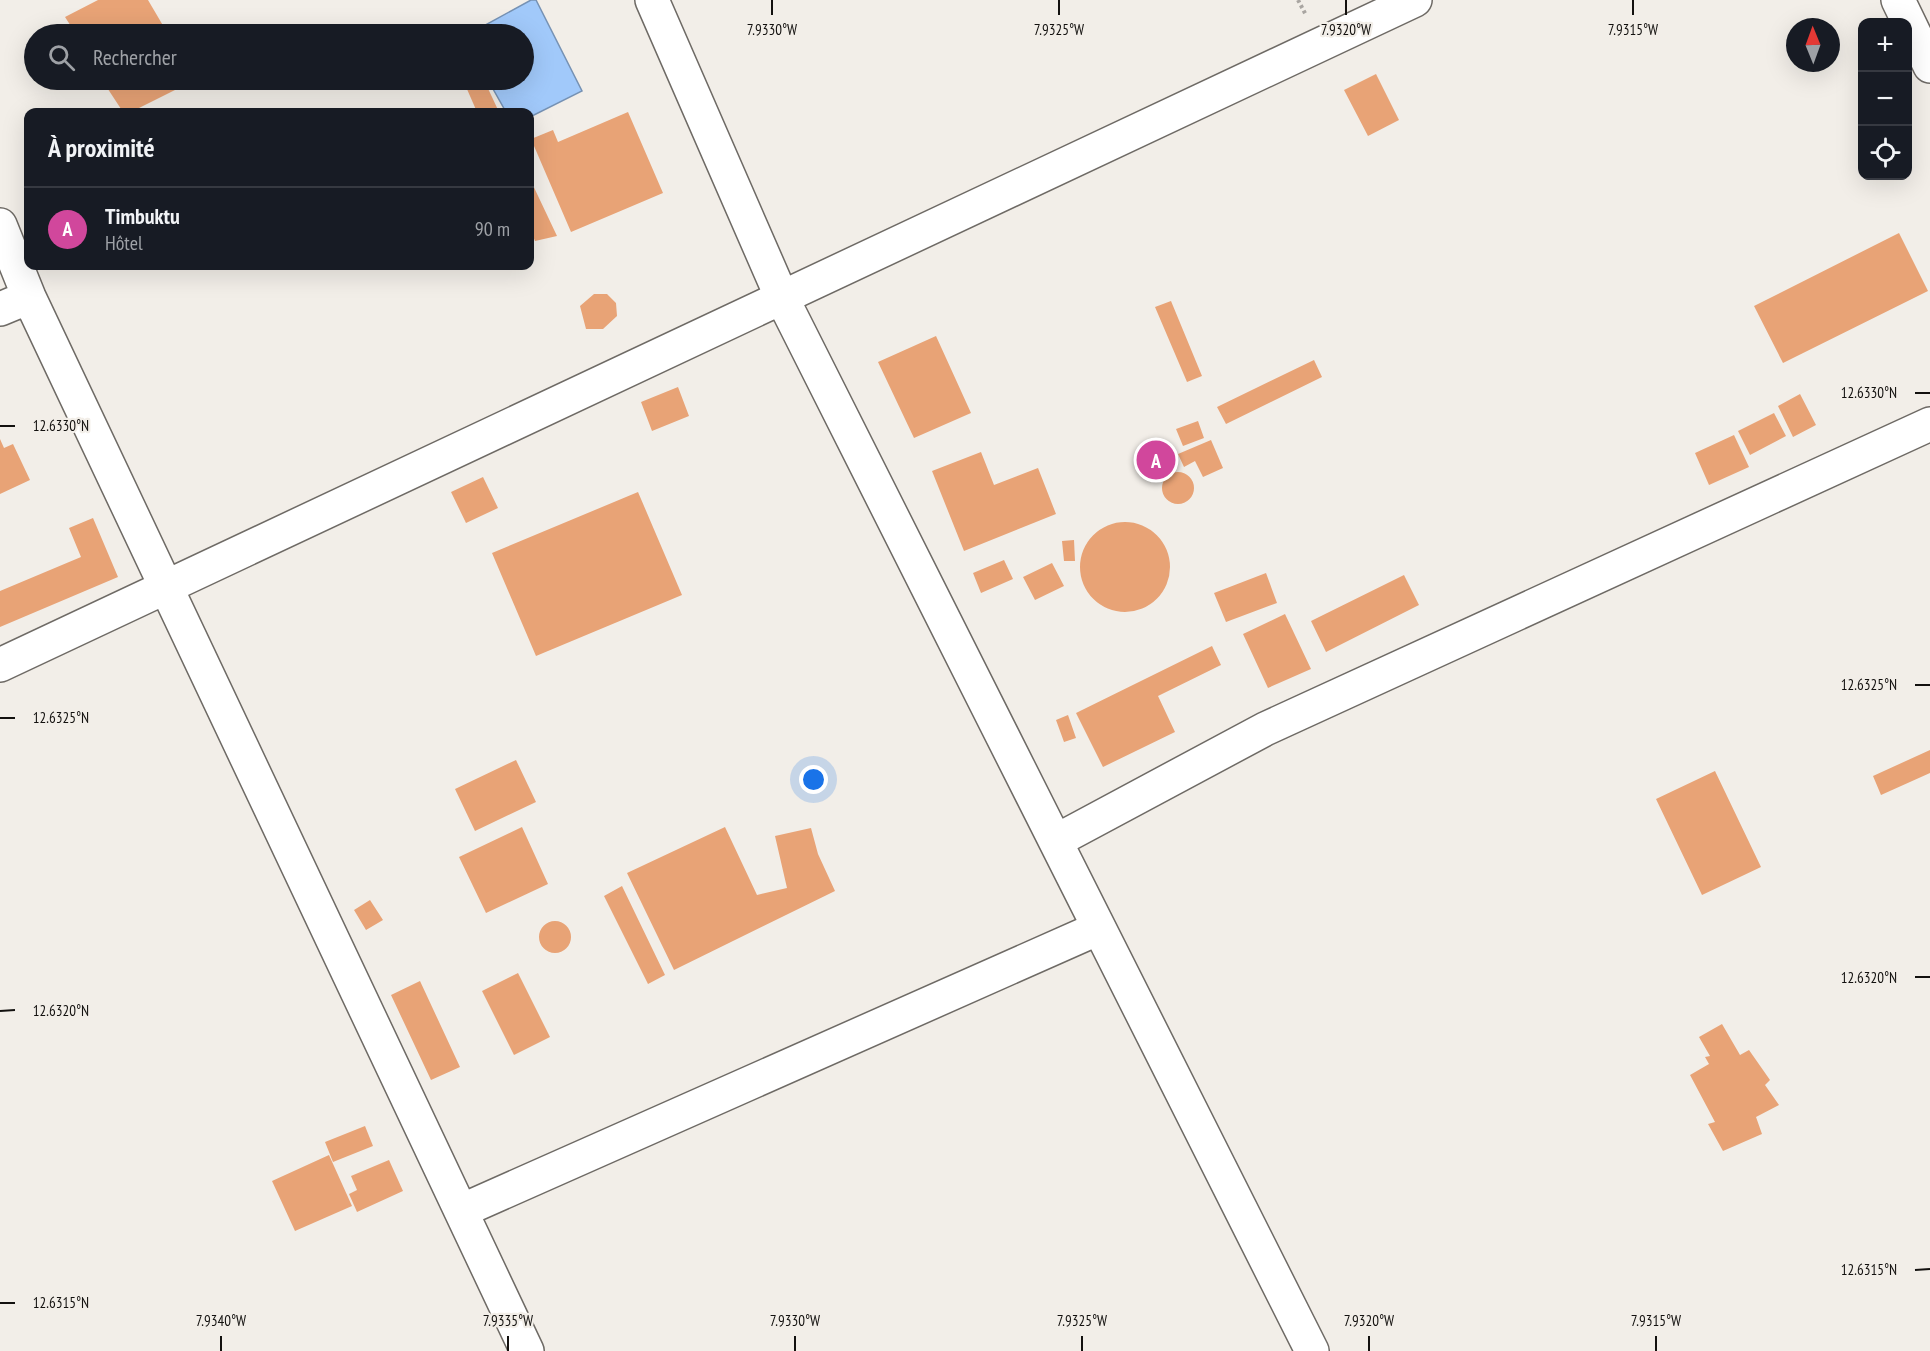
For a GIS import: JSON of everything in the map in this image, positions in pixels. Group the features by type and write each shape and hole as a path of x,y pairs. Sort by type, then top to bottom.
{"street":[{"path":"652,0 782,298 1312,1351"},
{"path":"0,665 1416,0"},
{"path":"1898,0 1930,66"},
{"path":"0,225 14,303 166,587 527,1351"},
{"path":"1056,842 1265,729 1930,424"},
{"path":"461,1211 1099,928"}],"water":[{"path":"531,0 536,0 582,91 534,115 534,108 504,108 494,90 534,90 534,24 487,24"}],"building":[{"path":"98,0 148,0 162,24 70,24 65,17"},
{"path":"1376,74 1399,120 1368,136 1344,90"},
{"path":"109,90 175,90 139,108 120,108"},
{"path":"467,90 489,90 497,108 475,108"},
{"path":"628,112 663,193 571,232 534,146 534,138 553,130 558,142"},
{"path":"534,187 557,236 535,241 534,239"},
{"path":"1899,233 1928,291 1783,363 1754,306"},
{"path":"594,294 607,294 616,303 617,316 603,329 586,329 580,306"},
{"path":"1171,301 1202,376 1187,382 1155,307"},
{"path":"936,336 971,413 914,438 878,362"},
{"path":"1314,360 1322,377 1226,424 1217,407"},
{"path":"678,387 689,416 652,431 641,402"},
{"path":"1800,394 1816,425 1793,437 1778,406"},
{"path":"1774,413 1786,436 1750,455 1738,431"},
{"path":"1198,421 1204,438 1183,446 1176,429"},
{"path":"1734,435 1749,467 1709,485 1695,453"},
{"path":"0,439 4,448 13,444 30,480 0,494"},
{"path":"1211,440 1223,468 1203,477 1195,461 1184,467 1178,454"},
{"path":"981,452 994,485 1038,468 1056,514 964,551 932,471"},
{"path":"1178,472 1190,476 1194,488 1190,500 1178,504 1166,500 1162,488 1166,476"},
{"path":"483,477 498,508 466,523 451,492"},
{"path":"638,492 682,595 536,656 492,553"},
{"path":"93,518 118,577 0,627 0,591 81,557 69,528"},
{"path":"1125,522 1142,526 1157,535 1166,550 1170,567 1166,584 1157,599 1142,608 1125,612 1108,608 1093,599 1084,584 1080,567 1084,550 1093,535 1108,526"},
{"path":"1074,540 1075,561 1064,561 1062,541"},
{"path":"1004,560 1013,579 981,593 973,573"},
{"path":"1052,563 1064,586 1035,600 1023,577"},
{"path":"1266,573 1277,603 1226,622 1214,593"},
{"path":"1404,575 1419,605 1326,652 1311,621"},
{"path":"1285,614 1311,669 1268,688 1243,634"},
{"path":"1212,646 1221,665 1158,696 1175,732 1103,767 1076,713"},
{"path":"1068,715 1076,738 1064,742 1056,720"},
{"path":"1930,750 1930,773 1881,795 1873,776"},
{"path":"516,760 536,802 475,831 455,789"},
{"path":"1715,771 1761,867 1702,895 1656,799"},
{"path":"522,827 548,884 486,913 459,857"},
{"path":"725,827 757,895 787,888 775,836 811,828 818,854 835,891 674,970 627,873"},
{"path":"622,886 665,975 648,984 604,896"},
{"path":"370,900 383,920 366,930 354,910"},
{"path":"555,921 566,926 571,937 566,948 555,953 544,948 539,937 544,926"},
{"path":"518,973 550,1037 514,1055 482,991"},
{"path":"420,981 460,1067 431,1080 391,995"},
{"path":"1722,1024 1740,1055 1749,1050 1770,1080 1765,1085 1779,1105 1756,1117 1762,1134 1723,1151 1708,1124 1715,1122 1690,1075 1709,1064 1705,1057 1710,1056 1699,1037"},
{"path":"365,1126 373,1146 333,1162 325,1142"},
{"path":"329,1155 352,1206 295,1231 272,1181"},
{"path":"389,1160 403,1191 357,1212 349,1194 357,1190 351,1176"}],"place":[{"name":"Timbuktu","path":"1156,460"}]}
